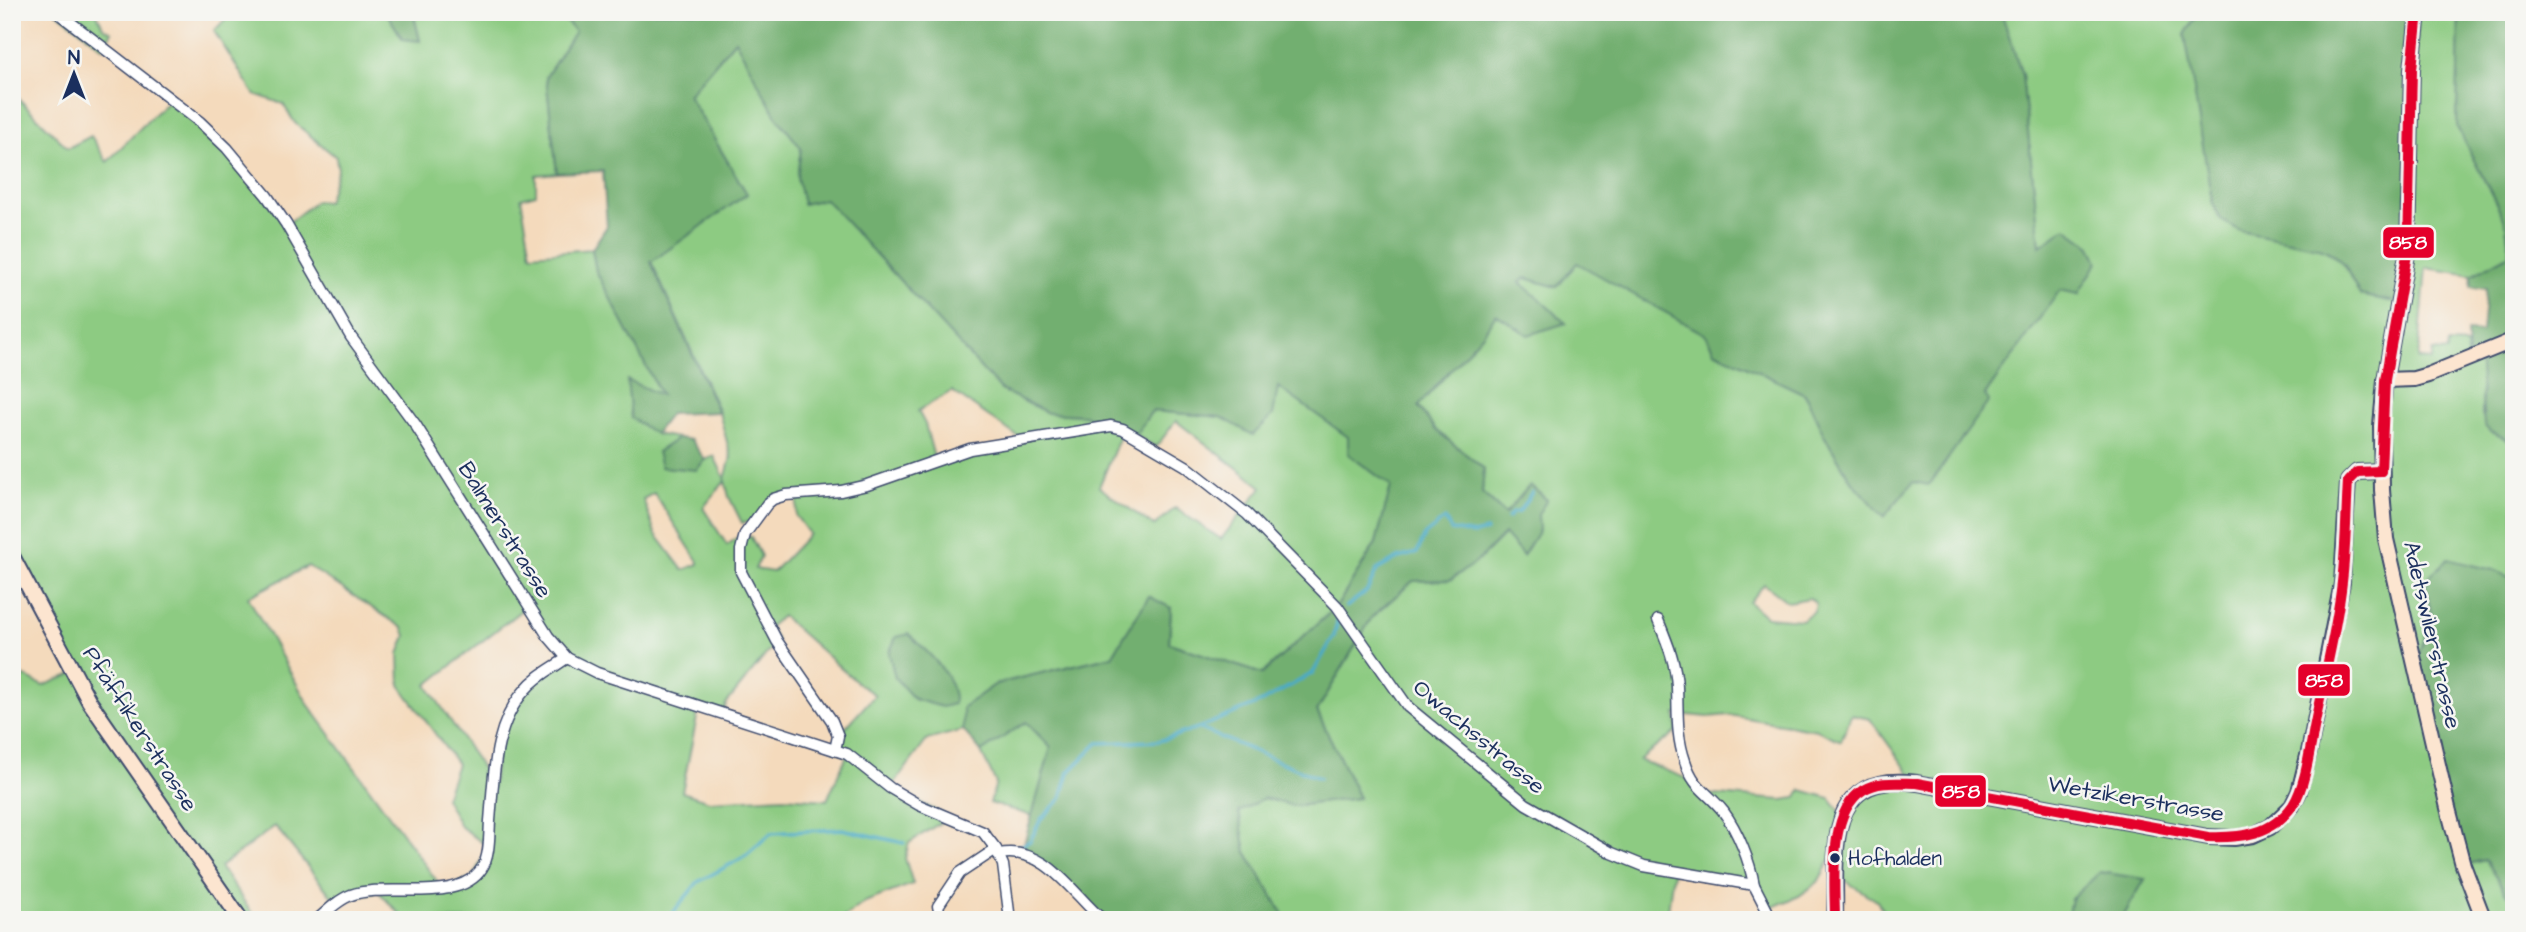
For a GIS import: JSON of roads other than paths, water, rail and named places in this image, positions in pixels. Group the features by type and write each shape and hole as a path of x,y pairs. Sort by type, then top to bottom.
{"street":[{"name":"Balmerstrasse","path":"57,12 200,122 227,148 267,196 351,337 415,424 548,636 567,658 597,673 855,758 890,788 919,805 983,832 998,851"},
{"path":"2381,471 2385,380 2408,249 2412,69 2417,12"},
{"path":"2385,380 2423,377 2514,340"},
{"name":"Owachsstrasse","path":"835,750 838,736 832,720 777,641 741,572 740,550 745,534 767,504 786,495 841,491 867,485 970,449 1111,426 1123,429 1156,447 1212,485 1247,514 1337,606 1408,707 1526,804 1612,853 1644,866 1754,885"},
{"name":"Adetswilerstrasse","path":"2381,471 2386,539 2448,808 2463,865 2484,920"},
{"name":"Wetzikerstrasse","path":"1835,920 1842,814 1854,797 1872,785 1894,781 1917,783 2208,837 2234,838 2253,835 2280,820 2299,792 2309,752 2342,583 2348,481 2357,472 2381,471"},
{"name":"Pfäffikerstrasse","path":"12,556 89,701 241,920"},
{"path":"1658,620 1673,657 1677,686 1677,731 1684,761 1693,781 1722,810 1731,824 1752,872 1754,885 1772,920"},
{"path":"317,920 337,903 360,892 456,888 472,879 483,867 488,847 497,747 507,716 529,685 567,658"},
{"path":"998,851 1006,876 1010,920"},
{"path":"940,920 938,905 960,873 998,851 1041,861 1057,872 1103,920"}],"waterway":[{"path":"1508,518 1512,513 1519,512 1532,492"},
{"path":"1346,607 1367,591 1377,570 1398,558 1417,553 1425,535 1445,519 1451,530 1474,534 1486,531"},
{"path":"1010,846 1020,846 1030,841 1041,819 1061,799 1069,772 1098,743 1159,741 1262,702 1313,673 1334,636 1338,619"},
{"path":"1198,728 1319,778"},
{"path":"662,920 671,915 698,882 744,857 771,833 842,829 904,843"}],"place":[{"name":"Hofhalden","path":"1835,858"}]}
